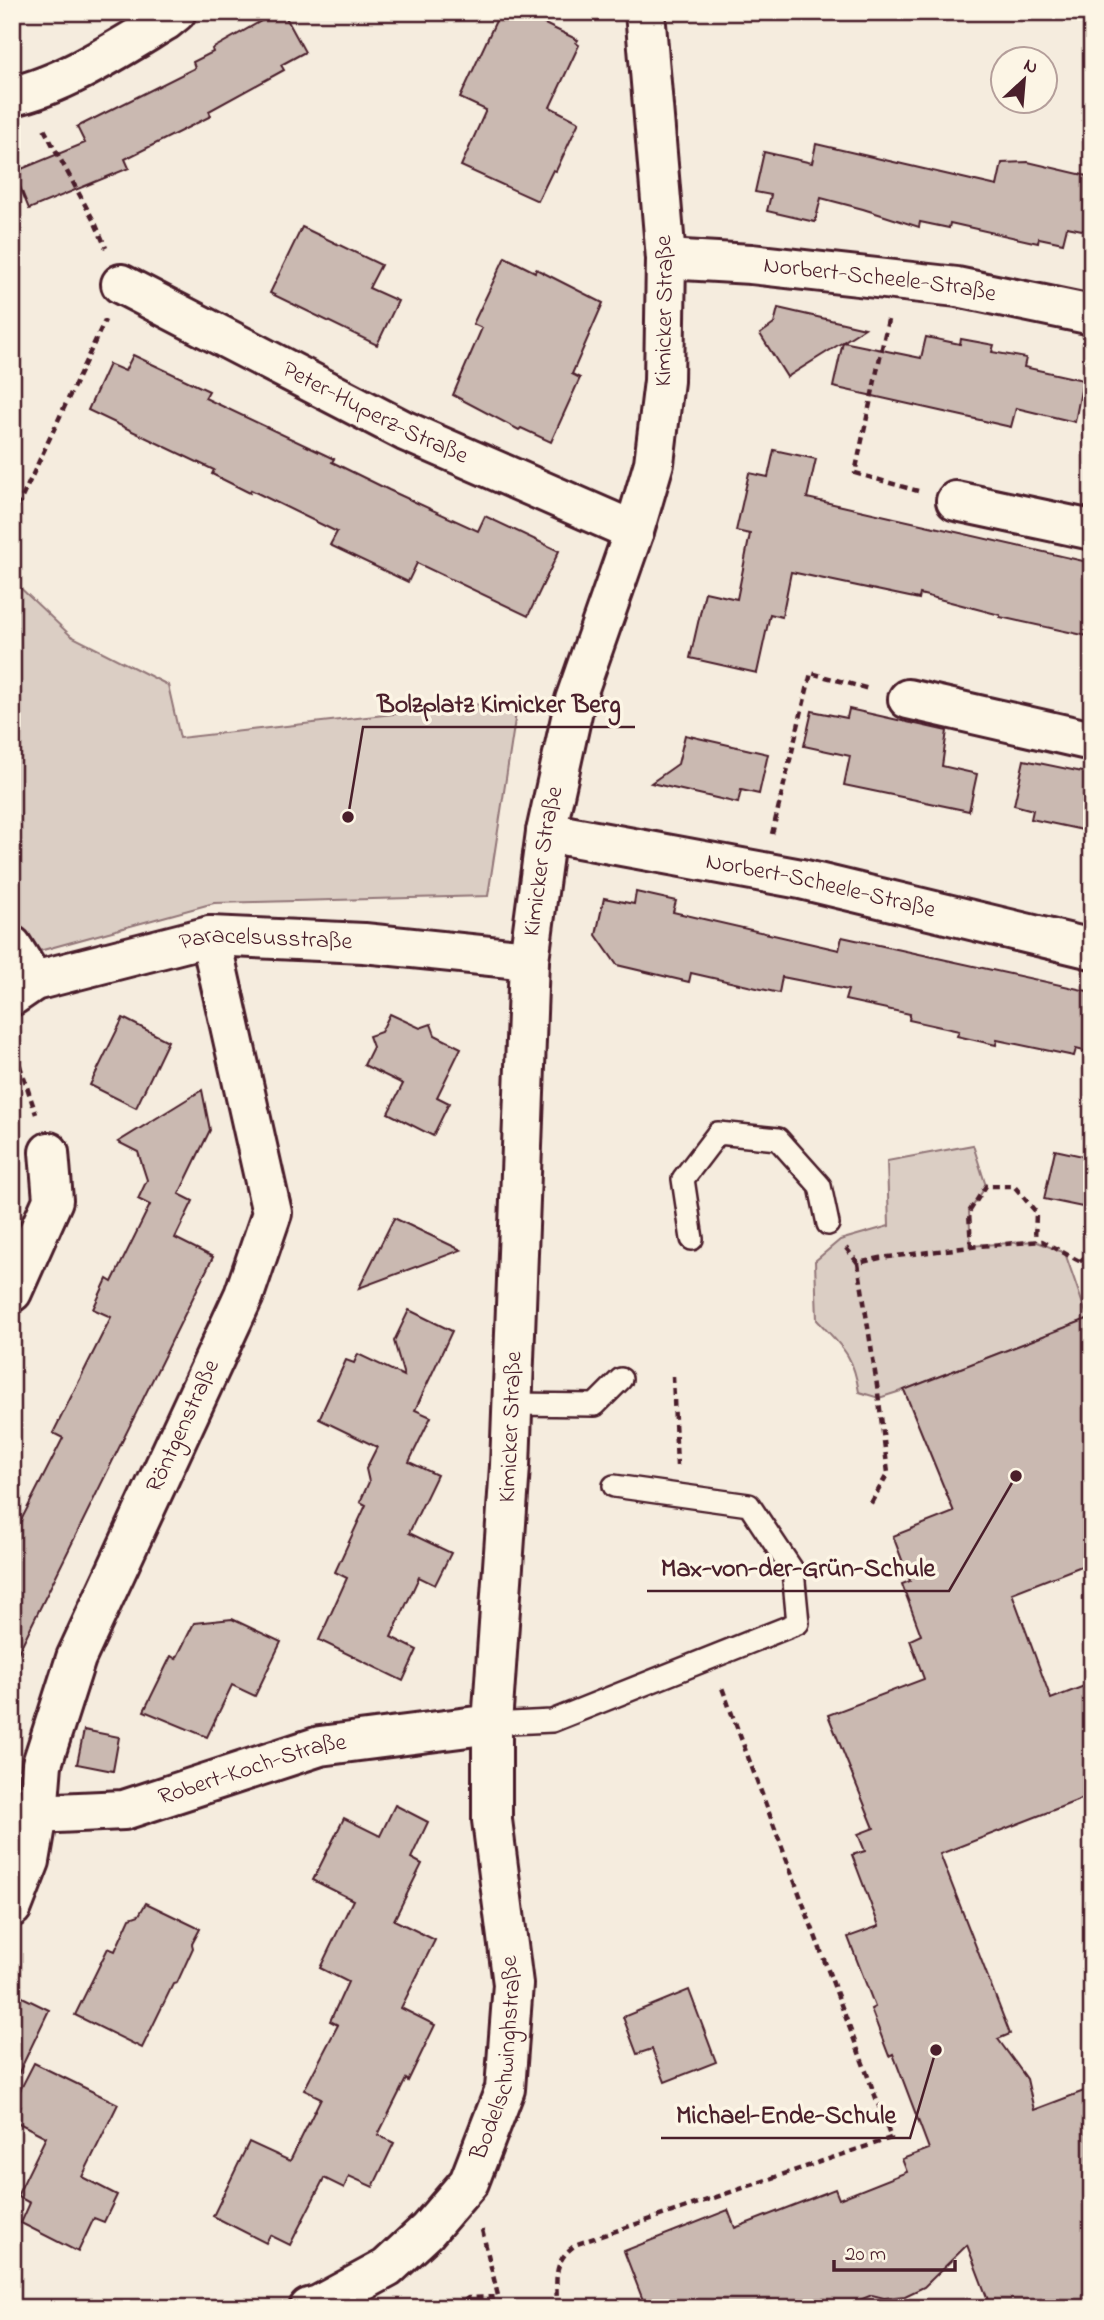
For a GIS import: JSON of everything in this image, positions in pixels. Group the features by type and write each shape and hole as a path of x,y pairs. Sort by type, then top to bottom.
{"street":[{"path":"19,95 92,64 176,12"},
{"name":"Kimicker Straße","path":"492,1724 513,1404 529,960 547,832 575,700 634,531 654,464 664,381 666,259 645,12"},
{"name":"Norbert-Scheele-Straße","path":"666,259 751,264 957,287 1092,315"},
{"name":"Peter-Huperz-Straße","path":"121,284 405,431 634,531"},
{"path":"956,501 1092,530"},
{"path":"908,699 1092,741"},
{"name":"Norbert-Scheele-Straße","path":"547,832 801,879 1092,949"},
{"name":"Paracelsusstraße","path":"23,988 210,936 364,943 529,960"},
{"name":"Röntgenstraße","path":"12,1908 30,1861 25,1814 76,1658 244,1295 272,1213 210,936"},
{"path":"12,946 23,988"},
{"path":"12,1292 53,1200 49,1152"},
{"name":"Robert-Koch-Straße","path":"25,1814 124,1810 320,1746 492,1724"},
{"name":"Bodelschwinghstraße","path":"309,2308 387,2268 427,2231 469,2182 505,2089 513,1984 492,1819 492,1724"}],"lane":[{"path":"692,1239 684,1179 718,1133 778,1139 820,1186 828,1224"},
{"path":"513,1404 595,1405 621,1379"},
{"path":"492,1724 552,1721 798,1623 793,1571 749,1505 614,1486"}],"path":[{"path":"12,519 121,284 96,225 19,95"},
{"path":"896,281 855,473 956,501"},
{"path":"762,872 811,673 908,699"},
{"path":"12,1042 49,1152"},
{"path":"971,1247 969,1212 986,1186 1014,1186 1036,1212 1035,1241"},
{"path":"828,1224 858,1263 877,1385 888,1473 870,1506"},
{"path":"858,1263 971,1247 1042,1241 1092,1268"},
{"path":"1080,1261 1092,1252"},
{"path":"673,1376 677,1495"},
{"path":"557,2308 556,2271 564,2252 577,2244 891,2138 711,1658"},
{"path":"469,2182 501,2308"},
{"path":"455,2308 468,2298 499,2297"}],"shaded area":[{"path":"12,580 71,636 168,685 180,738 518,700 488,896 214,903 32,953 12,919"},
{"path":"973,1145 986,1186 969,1212 971,1246 1035,1241 1065,1253 1088,1319 879,1398 859,1392 854,1369 846,1352 817,1320 815,1261 840,1240 889,1226 887,1161"}],"building":[{"path":"277,12 283,12 305,52 281,65 284,70 209,111 211,116 125,159 129,168 29,209 14,172 85,143 77,127 195,68 193,62 213,52 212,49"},
{"path":"500,12 520,12 578,40 576,43 579,45 550,107 579,122 556,171 553,170 538,201 461,166 486,110 460,98"},
{"path":"816,144 997,186 1002,163 1028,162 1092,177 1092,232 1067,227 1063,243 1039,238 1038,243 950,223 949,228 920,222 919,227 821,198 815,222 767,211 771,195 755,192 764,152 812,163"},
{"path":"302,227 381,265 369,288 398,301 377,345 270,293"},
{"path":"505,257 535,272 536,269 603,303 572,374 580,378 551,442 521,428 519,430 453,395 482,328 473,324"},
{"path":"778,308 865,328 787,377 760,334 774,324"},
{"path":"926,337 960,344 961,339 994,345 992,352 1026,358 1024,367 1083,380 1075,422 1016,408 1011,427 833,387 843,342 921,358"},
{"path":"133,355 209,391 205,398 334,459 332,462 389,490 478,531 485,516 559,551 528,616 417,563 408,582 330,545 337,532 251,490 250,493 212,474 214,470 88,410 109,364 125,371"},
{"path":"774,450 816,459 807,498 1092,563 1092,637 1000,617 920,594 919,599 791,572 782,617 770,614 757,673 690,658 705,592 737,599 750,534 736,531 749,473 768,477"},
{"path":"849,709 947,731 942,766 977,774 969,811 844,785 850,756 804,746 812,711 847,718"},
{"path":"685,735 768,754 759,794 741,790 738,803 651,783 678,764"},
{"path":"1024,760 1092,774 1092,832 1031,819 1033,810 1014,805"},
{"path":"636,892 676,901 673,912 839,950 842,937 1092,992 1092,1053 1076,1049 1074,1056 997,1040 996,1045 957,1036 959,1031 909,1020 910,1014 845,1000 848,990 782,977 779,993 691,973 689,982 617,965 596,935 604,898 634,904"},
{"path":"390,1014 420,1028 431,1024 435,1035 461,1048 437,1097 449,1103 433,1136 388,1113 403,1084 364,1065 373,1047 369,1036 381,1032"},
{"path":"123,1018 168,1041 136,1108 90,1085"},
{"path":"202,1090 210,1130 179,1194 193,1201 175,1238 213,1257 12,1665 12,1538 63,1438 53,1433 111,1317 93,1309 107,1279 112,1282 150,1205 138,1199 147,1180 138,1152 118,1142"},
{"path":"1055,1150 1092,1158 1092,1209 1044,1199"},
{"path":"394,1218 461,1250 359,1288"},
{"path":"409,1310 452,1331 415,1410 431,1417 409,1462 437,1475 409,1533 451,1553 435,1585 419,1577 391,1637 417,1650 403,1681 319,1640 347,1578 335,1572 366,1505 360,1502 369,1482 366,1469 377,1447 319,1419 346,1360 354,1363 358,1354 404,1376 394,1341"},
{"path":"1092,1317 1092,1562 1012,1593 1051,1699 1092,1683 1092,1795 940,1854 1010,2034 998,2039 1027,2079 1034,2110 1092,2088 1092,2308 991,2308 967,2245 924,2287 905,2296 884,2298 872,2295 840,2308 646,2308 624,2251 728,2210 735,2228 835,2189 839,2199 907,2172 902,2159 929,2149 893,2054 889,2056 871,2009 875,2007 848,1937 879,1926 852,1855 865,1851 858,1834 874,1828 828,1715 924,1679 910,1640 921,1635 902,1584 910,1581 893,1536 954,1512 904,1390"},
{"path":"232,1619 281,1642 255,1696 232,1685 207,1737 144,1711 171,1656 176,1659 194,1623"},
{"path":"84,1730 119,1737 113,1771 77,1764"},
{"path":"395,1805 428,1822 411,1858 422,1864 394,1920 435,1940 401,2008 435,2025 378,2135 394,2143 373,2187 349,2176 344,2188 324,2178 290,2245 270,2235 266,2243 213,2216 249,2142 290,2161 321,2098 304,2090 338,2025 330,2021 348,1982 320,1968 353,1900 313,1880 344,1818 380,1836"},
{"path":"146,1903 200,1929 177,1983 173,1984 142,2048 75,2015 108,1948 115,1951 130,1918 139,1915"},
{"path":"689,1990 716,2062 665,2082 652,2049 637,2054 623,2017"},
{"path":"12,1992 49,2010 12,2087"},
{"path":"34,2063 118,2104 82,2177 117,2195 104,2222 94,2218 78,2252 21,2223 30,2203 17,2196 46,2137 13,2120 21,2106 14,2102"}],"place":[{"name":"Bolzplatz Kimicker Berg","path":"348,817"},
{"name":"Max-von-der-Grün-Schule","path":"1016,1476"},
{"name":"Michael-Ende-Schule","path":"936,2050"}]}
